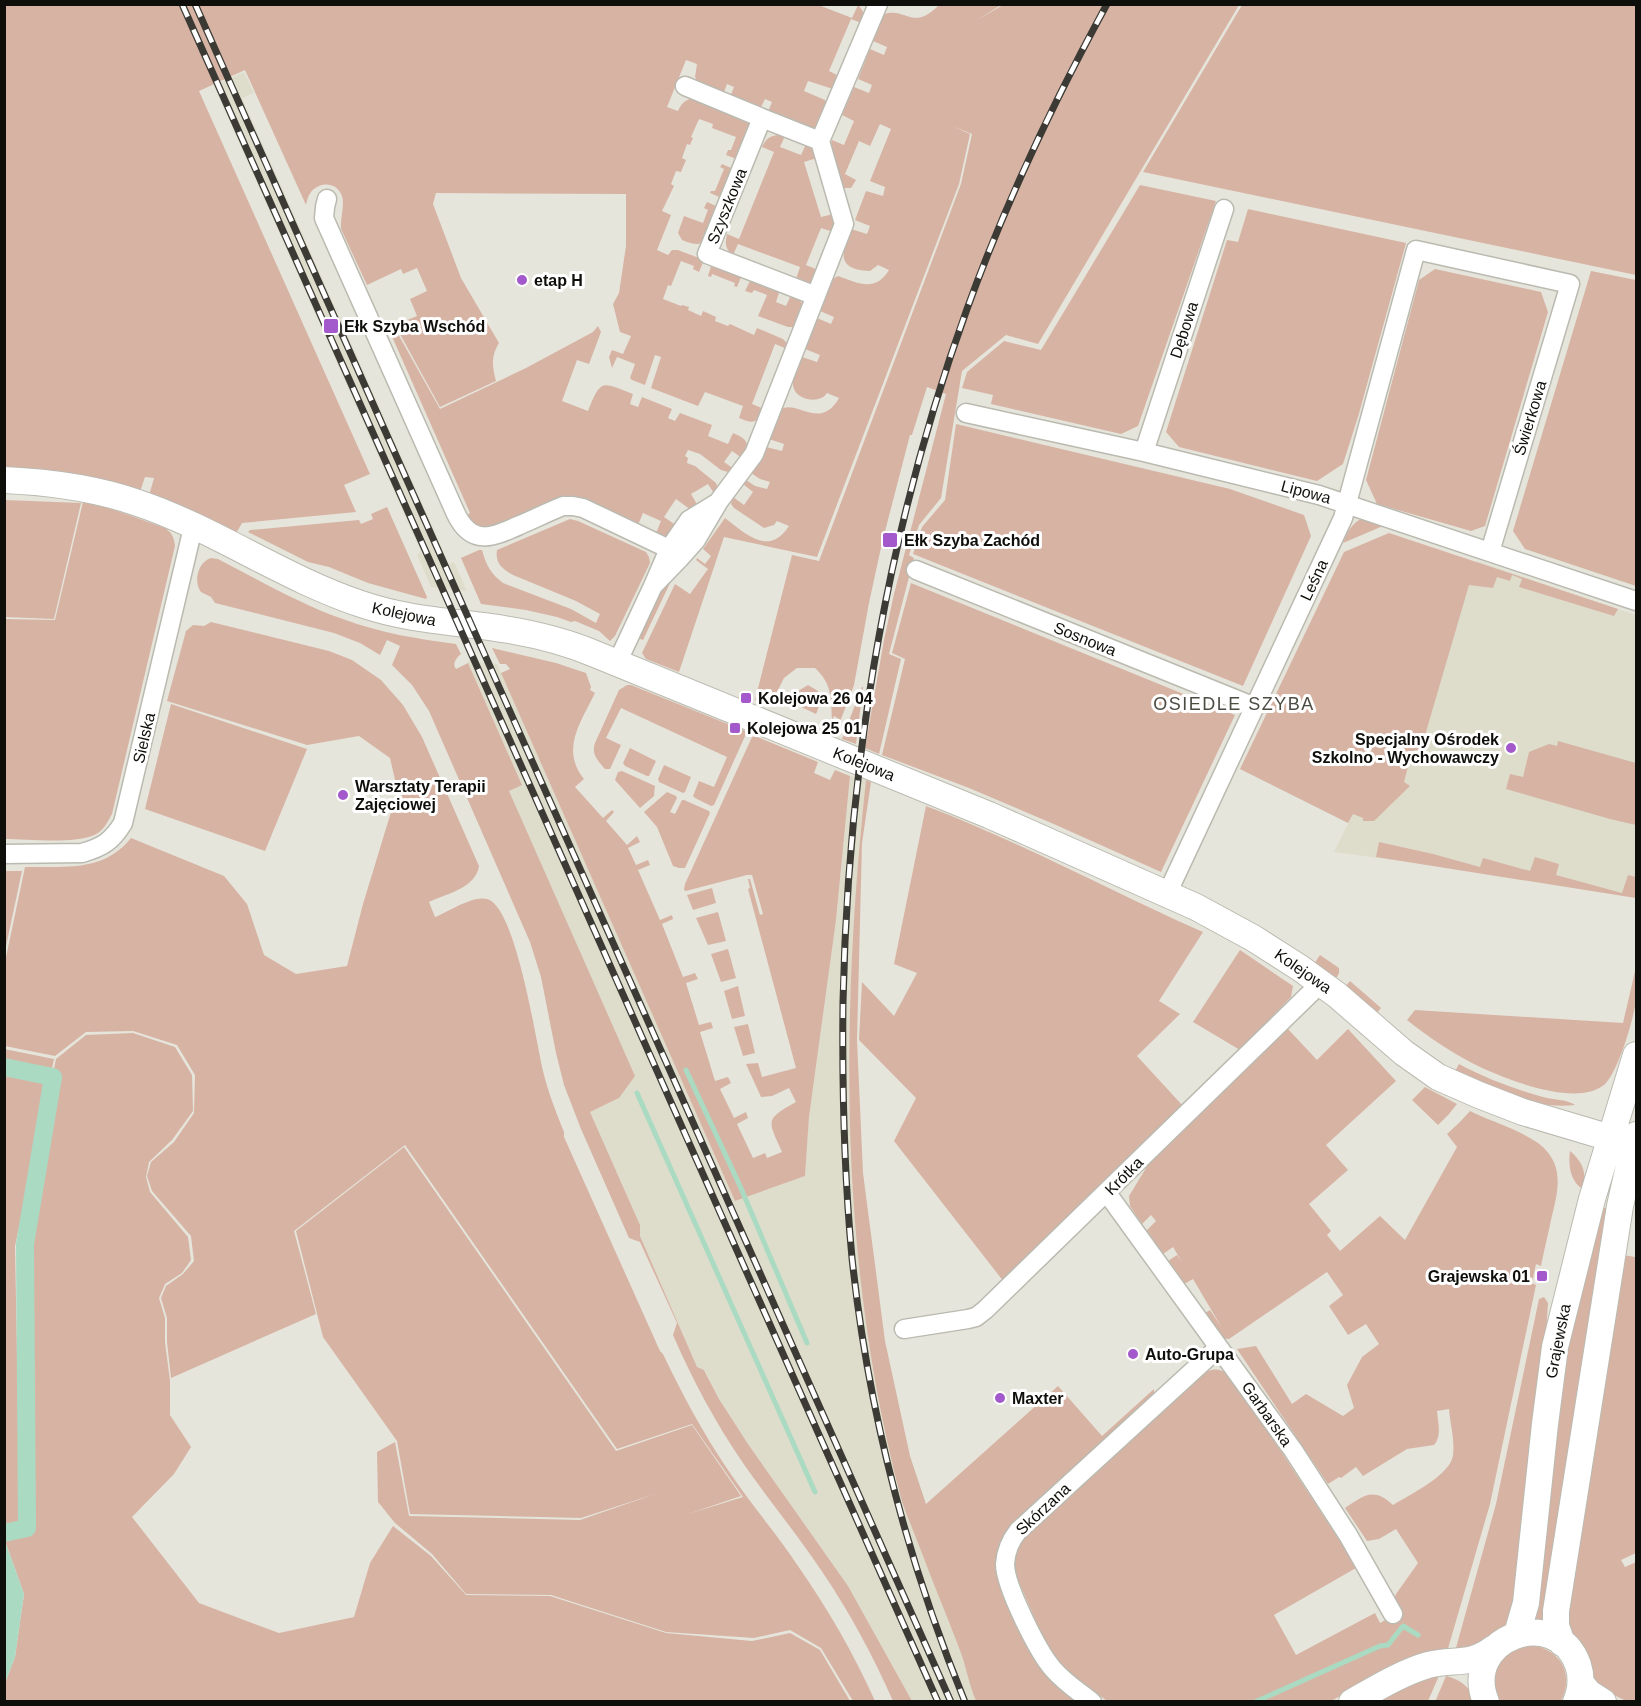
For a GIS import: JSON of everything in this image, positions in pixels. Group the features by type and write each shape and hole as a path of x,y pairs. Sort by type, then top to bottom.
{"street":[{"path":"653,586 696,540 719,501 754,454 844,224 820,141 877,5"},
{"path":"685,86 820,141"},
{"name":"Szyszkowa","path":"762,118 707,254 816,296"},
{"path":"327,199 324,218 464,528 478,536 494,536 563,506 573,506 583,508 669,549"},
{"name":"Dębowa","path":"1144,452 1224,209"},
{"name":"Leśna","path":"1167,894 1343,518 1416,250 1570,284"},
{"name":"Świerkowa","path":"1490,552 1570,284"},
{"name":"Lipowa","path":"966,413 1144,452 1319,495 1636,601"},
{"name":"Kolejowa","path":"4,480 36,481 119,496 141,503 195,527 326,591 362,604 414,618 498,628 542,637 572,645 617,663 989,815 1167,894 1228,923 1321,983 1404,1053 1438,1077 1523,1112 1627,1139"},
{"path":"617,663 669,549 689,520 719,501"},
{"name":"Sielska","path":"4,854 82,853 94,850 106,844 123,823 195,527"},
{"name":"Sosnowa","path":"916,570 1255,707"},
{"name":"Krótka","path":"904,1329 976,1317 985,1310 1321,983"},
{"name":"Grajewska","path":"1562,1642 1556,1626 1556,1611 1620,1206 1636,1054"},
{"name":"Grajewska","path":"1517,1634 1526,1603 1555,1347 1592,1199 1627,1139"},
{"name":"Garbarska","path":"1107,1193 1299,1460 1359,1552 1393,1614"},
{"name":"Skórzana","path":"1092,1701 1066,1683 1045,1659 1008,1584 1006,1552 1010,1541 1018,1531 1218,1348"},
{"path":"1352,1701 1419,1668 1485,1656 1505,1640 1517,1634 1536,1632 1562,1642 1572,1654 1579,1668 1578,1692 1589,1693 1603,1701"},
{"path":"1484,1698 1484,1668 1494,1648"},
{"path":"1419,1668 1452,1670 1461,1674 1484,1698"}],"shaded area":[{"path":"816,4 852,18 858,5 864,18 864,24 851,19 829,71 841,77 833,89 808,81 804,91 825,100 827,104 819,125 806,128 768,112 772,102 765,99 760,109 730,97 734,87 727,84 723,95 698,82 695,77 697,64 686,60 667,107 678,111 683,103 692,98 745,118 751,127 739,160 726,155 728,150 731,150 736,137 712,128 713,124 699,119 690,145 687,144 682,158 686,160 681,172 676,171 671,184 674,186 662,211 671,215 657,250 668,255 672,250 678,250 704,260 699,272 693,269 694,266 681,261 663,299 689,307 688,310 701,316 703,311 716,317 715,321 728,326 730,324 754,335 757,328 783,339 788,344 787,349 775,344 752,404 764,409 757,420 751,422 739,418 743,406 705,392 698,406 651,388 661,357 655,355 645,385 630,378 635,364 617,357 612,368 609,357 612,350 623,354 631,336 620,332 613,304 619,293 626,246 626,194 436,193 433,204 461,278 499,343 493,361 496,381 440,407 395,325 417,316 410,299 427,291 417,268 403,274 401,269 367,285 341,229 343,203 340,191 328,185 319,186 310,194 306,205 245,70 199,91 370,474 344,485 356,512 242,523 234,537 153,499 150,492 154,478 145,477 141,489 134,492 5,471 5,5"},
{"path":"939,5 1001,5 977,20 1003,5 1239,5 1038,344 1006,335 962,371 941,498 919,525 909,555 914,558 889,654 901,659 879,754 865,748 884,640 946,394 927,387 912,435 910,435 882,543 854,685 835,735 832,722 837,724 839,719 834,716 832,720 828,685 815,668 797,668 784,678 775,696 766,705 755,700 792,555 819,561 961,184 972,134 952,126 970,134 959,184 817,557 724,537 679,672 646,659 642,653 675,584 690,594 708,569 696,560 697,558 705,564 711,556 703,549 725,518 749,536 765,541 774,540 789,526 777,521 774,525 764,528 734,508 731,504 733,497 744,505 753,492 743,484 746,480 755,486 767,489 770,482 751,473 761,460 766,447 782,451 784,444 769,439 780,410 786,407 816,414 824,413 832,408 839,398 827,393 819,399 808,399 798,394 793,385 802,357 817,362 820,355 805,349 817,318 831,324 834,317 820,311 831,280 838,276 859,283 872,284 878,282 889,270 878,265 870,271 851,267 846,263 844,252 851,229 867,234 870,226 855,220 866,191 883,196 885,187 870,181 891,129 880,124 870,146 859,141 845,174 856,180 851,188 844,188 841,184 830,146 832,140 844,145 854,121 842,115 854,87 869,93 872,85 858,79 870,49 884,55 887,47 873,41 884,14 898,13 916,18 930,13"},
{"path":"1242,5 1636,5 1636,275 1143,172"},
{"path":"244,72 254,93 242,98 449,564 454,562 467,591 431,587 417,555 421,552 214,86"},
{"path":"778,135 785,136 780,147 801,155 806,144 813,150 817,158 804,162 821,217 833,214 835,221 833,232 821,228 806,265 818,270 808,284 796,279 800,267 738,244 733,255 726,246 727,234 739,239 774,152 762,147 768,138"},
{"path":"722,164 736,170 724,199 710,193 715,191 724,169 720,167"},
{"path":"1140,185 1216,201 1138,426 1121,434 991,404 993,395 962,388 967,372 1004,341 1041,350"},
{"path":"707,202 721,208 705,242 696,244 682,240 678,233 684,216 703,223 708,210 704,208"},
{"path":"1248,209 1406,243 1343,464 1317,481 1179,447 1166,432 1227,240 1238,242"},
{"path":"712,263 742,275 737,287 734,286 735,283 712,274 711,277 708,276"},
{"path":"1435,269 1541,292 1548,312 1485,526 1471,531 1377,504 1366,480 1419,280"},
{"path":"1591,271 1636,280 1636,586 1525,549 1513,531"},
{"path":"751,279 780,290 776,302 786,306 791,295 799,299 803,305 795,327 788,327 758,316 767,295 754,290 752,293 745,291"},
{"path":"388,321 391,326 393,325 440,409 526,368 593,332 598,326 601,332 589,364 577,360 562,401 588,411 600,388 609,385 633,394 630,404 638,407 642,397 672,409 668,418 675,421 680,413 712,425 708,436 728,444 733,433 738,435 745,440 746,449 742,458 732,451 724,462 734,469 728,472 721,470 700,454 688,450 685,456 688,458 687,463 695,466 716,483 717,491 715,495 708,484 691,494 698,506 691,510 676,499 664,517 677,526 670,536 665,538 656,533 661,521 643,513 638,525 584,501 493,528 481,527 466,516 470,513 386,323"},
{"path":"956,424 1230,489 1304,515 1311,536 1243,686 913,554 922,527 945,500"},
{"path":"5,500 81,503 54,619 5,617"},
{"path":"83,502 112,509 165,528 172,536 175,546 112,814 108,822 98,833 79,839 5,839 5,619 55,620"},
{"path":"387,507 426,599 368,583 329,567 308,562 248,532 359,520 361,524 373,519 371,514"},
{"path":"570,519 646,552 649,557 650,563 615,636 610,641 599,631 575,621 571,622 526,610 481,604 461,558 482,550 490,569 503,583 571,609 596,623 600,614 576,601 513,575 503,568 497,559 497,550"},
{"path":"1361,519 1383,526 1343,543 1352,526"},
{"path":"1389,533 1618,609 1614,616 1519,587 1522,579 1512,575 1510,581 1497,577 1493,588 1469,585 1421,749 1412,751 1404,782 1410,786 1374,821 1363,821 1363,818 1353,814 1348,823 1240,769 1344,552"},
{"path":"211,558 218,559 311,606 357,624 399,635 456,644 461,654 455,661 456,669 468,663 522,785 509,791 635,1076 619,1098 590,1112 640,1225 640,1236 697,1367 704,1370 719,1399 748,1444 848,1586 912,1701 893,1701 841,1601 733,1448 688,1368 673,1335 677,1323 640,1242 629,1238 564,1085 541,977 530,942 429,711 412,685 392,665 400,646 387,640 380,655 360,643 334,633 215,603 211,597 201,592 197,583 200,568"},
{"name":"Specjalny Ośrodek Szkolno - Wychowawczy","path":"1477,561 1636,615 1636,898 1334,852"},
{"path":"671,581 643,640 638,638 664,582"},
{"path":"911,583 1235,715 1161,872 969,788 882,755 905,659 892,653"},
{"path":"211,622 329,651 352,660 381,680 403,705 422,737 479,866 477,874 466,885 429,902 435,917 481,898 487,899 497,907 516,949 545,1079 564,1137 660,1351 719,1456 790,1554 830,1615 875,1701 853,1701 821,1648 790,1630 754,1638 666,1632 551,1595 466,1594 432,1554 395,1523 378,1502 377,1452 395,1442 409,1516 580,1520 658,1493 581,1518 410,1514 397,1441 323,1337 296,1231 404,1147 616,1451 692,1425 741,1496 688,1514 743,1497 692,1424 617,1449 405,1145 294,1231 316,1314 171,1378 167,1318 161,1298 166,1286 183,1274 194,1261 191,1236 152,1191 147,1176 151,1162 174,1142 194,1113 195,1075 177,1045 133,1031 86,1032 55,1056 5,1046 5,962 25,867 68,867 95,862 120,849 131,838 224,876 247,904 264,955 296,974 347,966 395,799 396,784 390,758 359,736 307,745 167,701 186,631 193,625 204,626"},
{"path":"492,648 556,663 586,673 590,690 595,693 575,736 574,757 577,768 584,779 575,787 603,818 612,810 614,812 606,821 627,845 637,836 640,842 628,848 636,865 648,860 650,865 638,870 660,920 672,915 673,919 662,924 683,977 695,973 698,979 686,983 699,1025 711,1022 713,1028 700,1032 715,1081 728,1077 731,1083 720,1089 734,1118 746,1112 748,1118 737,1124 753,1158 765,1153 767,1158 782,1152 772,1122 778,1113 796,1102 789,1088 772,1096 761,1097 746,1064 758,1063 762,1077 796,1068 748,889 750,888 748,879 750,879 760,915 763,914 752,875 686,891 684,890 685,884 752,737 755,736 818,762 814,773 830,780 835,770 850,776 836,920 809,1117 805,1176 735,1201 501,673 510,669 506,664 500,664"},
{"path":"467,661 497,664 735,1201 805,1176 809,1117 836,920 850,776 866,780 853,934 849,1089 854,1198 867,1333 976,1701 912,1701 848,1586 748,1444 719,1399 705,1370 697,1367 640,1236 640,1225 590,1112 619,1098 509,790 522,785"},
{"path":"627,685 745,731 746,734 714,805 711,806 693,796 699,781 714,787 727,757 621,708 606,738 621,745 610,769 605,769 598,760 594,751 595,743 619,690"},
{"path":"808,685 818,691 819,703 816,714 797,705 798,691"},
{"path":"863,687 856,744 842,739"},
{"path":"171,704 307,749 265,851 145,809"},
{"path":"1558,741 1636,763 1636,825 1506,789 1510,774 1523,777 1529,752 1549,744 1557,746"},
{"path":"630,748 656,761 649,776 625,766 623,763"},
{"path":"664,765 691,777 685,792 659,782 658,779"},
{"path":"622,771 655,786 654,796 640,808 615,780 618,772"},
{"path":"866,780 871,782 862,843 857,1040 863,1173 885,1341 910,1456 926,1504 1058,1386 1102,1436 1154,1389 1154,1395 997,1558 1079,1701 976,1701 960,1651 901,1498 881,1410 866,1321 856,1231 850,1141 849,1051 852,961 857,870"},
{"path":"667,792 677,798 670,812 675,814 684,800 710,813 685,868 673,866 657,827 644,812"},
{"path":"926,806 996,835 1203,932 1159,1001 1180,1014 1137,1056 1183,1106 1004,1282 894,1141 916,1098 859,1040 862,982 894,1016 917,973 894,964"},
{"path":"1379,842 1480,867 1483,858 1530,871 1535,857 1559,864 1556,875 1622,893 1628,875 1636,877 1636,898 1376,857"},
{"path":"4,871 22,871 5,951"},
{"path":"712,888 716,903 693,910 687,895"},
{"path":"718,912 726,941 708,945 696,918"},
{"path":"728,949 736,978 721,982 711,954"},
{"path":"1240,950 1293,986 1291,997 1240,1050 1193,1022"},
{"path":"1320,955 1339,968 1337,977 1332,978 1314,964"},
{"path":"1636,967 1637,996 1624,1045 1609,1079 1604,1085 1591,1091 1557,1092 1519,1083 1472,1063 1407,1020 1415,1010 1623,1023"},
{"path":"1350,981 1381,1008 1376,1014 1345,987"},
{"path":"738,986 745,1016 732,1019 724,991"},
{"path":"748,1024 755,1053 743,1056 734,1027"},
{"path":"1287,1028 1317,1060 1348,1029 1396,1081 1326,1145 1348,1170 1309,1204 1331,1231 1327,1235 1340,1251 1380,1216 1405,1240 1457,1147 1447,1134 1470,1111 1530,1138 1547,1151 1553,1160 1558,1178 1556,1199 1541,1266 1536,1264 1532,1283 1536,1285 1490,1504 1447,1652 1385,1672 1331,1701 1107,1701 1066,1670 1051,1651 1015,1573 1013,1562 1015,1552 1025,1536 1201,1374 1210,1370 1218,1370 1233,1378 1356,1568 1274,1615 1296,1655 1375,1613 1380,1623 1399,1612 1394,1599 1418,1563 1396,1529 1379,1539 1367,1541 1345,1508 1369,1495 1380,1496 1393,1505 1437,1477 1451,1462 1453,1455 1449,1409 1437,1411 1439,1433 1434,1445 1407,1449 1363,1476 1356,1467 1328,1484 1237,1349 1256,1346 1292,1404 1306,1394 1343,1416 1354,1408 1347,1385 1362,1357 1379,1344 1366,1324 1348,1335 1329,1306 1343,1295 1327,1272 1229,1339 1218,1338 1205,1313 1210,1310 1222,1328 1193,1279 1184,1284 1167,1265 1168,1261 1177,1255 1182,1262 1173,1247 1159,1255 1146,1235 1146,1231 1156,1221 1151,1215 1142,1224 1130,1206 1129,1196 1154,1155"},
{"path":"133,1033 175,1047 192,1075 193,1111 172,1140 149,1162 146,1177 150,1192 188,1237 191,1260 182,1273 165,1284 159,1298 165,1318 170,1415 191,1447 174,1474 132,1517 199,1603 279,1633 354,1617 370,1563 393,1526 431,1556 466,1595 550,1596 666,1633 752,1641 790,1633 820,1650 850,1701 5,1701 5,1683 15,1657 24,1594 4,1538 4,1049 54,1059 15,1246 19,1461 17,1245 56,1059 86,1035"},
{"path":"1459,1064 1511,1087 1575,1105 1543,1104 1513,1097 1454,1073"},
{"path":"1425,1087 1457,1104 1438,1125 1412,1100"},
{"path":"1570,1151 1583,1168 1583,1189 1575,1182 1571,1172"},
{"path":"1600,1207 1609,1209 1545,1623 1533,1621 1555,1427 1570,1332"},
{"path":"1623,1255 1635,1257 1636,1267 1636,1553 1621,1560 1625,1567 1636,1562 1636,1701 1626,1701 1594,1682 1566,1623"},
{"path":"1544,1297 1548,1303 1545,1349 1515,1606 1510,1619 1500,1630 1454,1655 1496,1504 1539,1299"},
{"path":"5,1541 24,1594 15,1657 5,1683"},
{"path":"1533,1645 1551,1653 1563,1666 1566,1682 1561,1701 1500,1702 1495,1688 1498,1666 1513,1650"},
{"path":"1437,1674 1438,1678 1428,1701 1372,1702"},
{"path":"1446,1676 1464,1684 1470,1691 1473,1701 1435,1702"}],"waterway":[{"path":"4,1067 53,1077 25,1244 27,1528 4,1533"},
{"path":"686,1070 740,1186 807,1343"},
{"path":"637,1093 815,1492"},
{"path":"1255,1702 1380,1646 1388,1645 1403,1626 1418,1635"}],"railway":[{"path":"182,4 938,1702"},
{"path":"195,4 951,1702"},
{"path":"965,1702 925,1594 908,1539 879,1428 859,1315 847,1194 843,1066 846,914 853,826 876,651 893,564 914,478 939,393 967,309 997,231 1049,116 1107,4"}],"place":[{"name":"etap H","path":"522,280"},
{"name":"Ełk Szyba Wschód","path":"331,326"},
{"name":"Ełk Szyba Zachód","path":"890,540"},
{"name":"Kolejowa 26 04","path":"746,698"},
{"name":"Kolejowa 25 01","path":"735,728"},
{"name":"Specjalny Ośrodek Szkolno - Wychowawczy","path":"1511,748"},
{"name":"Warsztaty Terapii Zajęciowej","path":"343,795"},
{"name":"Grajewska 01","path":"1542,1276"},
{"name":"Auto-Grupa","path":"1133,1354"},
{"name":"Maxter","path":"1000,1398"}],"district":[{"name":"OSIEDLE SZYBA","path":"1234,704"}]}
